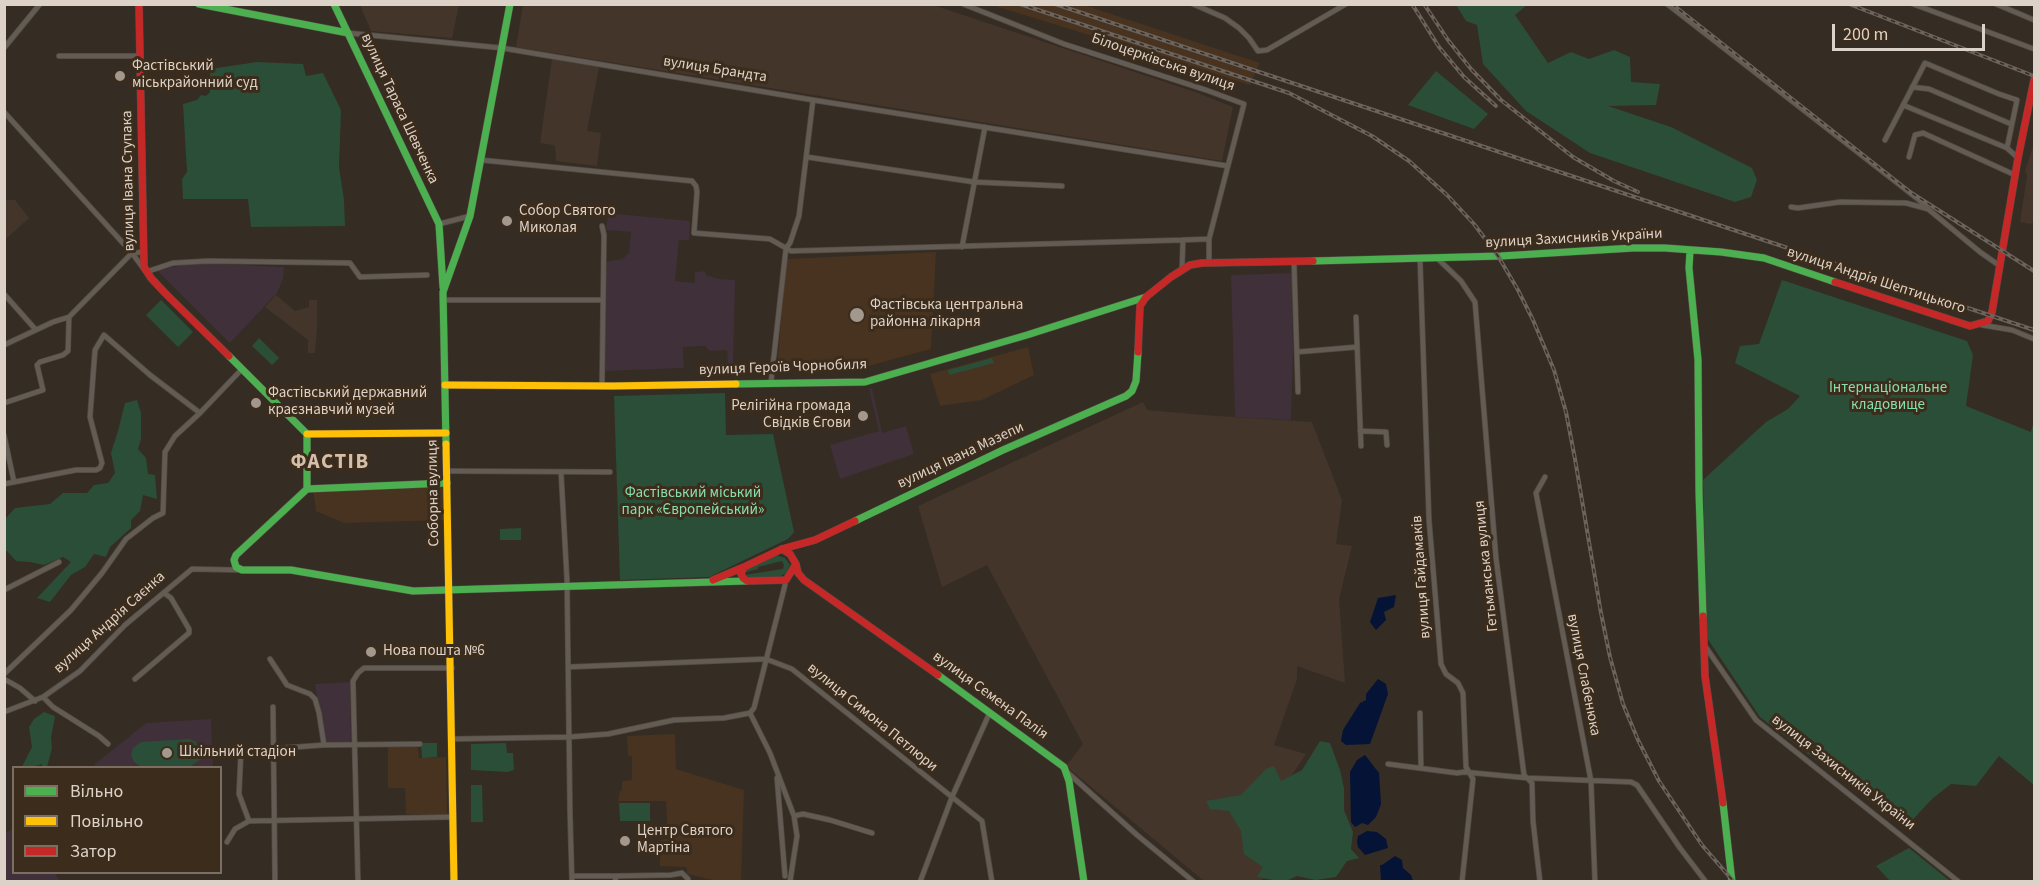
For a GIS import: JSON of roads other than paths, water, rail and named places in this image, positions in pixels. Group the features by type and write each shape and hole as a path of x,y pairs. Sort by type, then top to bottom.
{"street":[{"path":"4,48 40,4"},
{"name":"вулиця Івана Ступака","path":"139,4 143,252 146,272 307,434"},
{"name":"вулиця Брандта","path":"199,4 348,33 502,48 1227,166"},
{"name":"вулиця Тараса Шевченка","path":"334,4 438,224"},
{"name":"Соборна вулиця","path":"454,882 452,668 443,292 470,216 510,4"},
{"name":"Білоцерківська вулиця","path":"963,4 1064,44 1244,104 1209,239 1209,262"},
{"path":"1193,4 1239,27 1258,51 1267,50 1346,4"},
{"path":"1667,4 2000,266"},
{"path":"1913,4 2034,50"},
{"path":"1996,4 2034,20"},
{"path":"59,56 140,56"},
{"path":"1885,140 1925,63 2017,100 2007,148"},
{"name":"вулиця Андрія Шептицького","path":"1690,251 1721,252 1764,258 1970,326 1988,321 1992,312 2018,158 2034,80"},
{"path":"1912,87 1929,89 2011,124"},
{"path":"771,382 785,254 799,216 813,100"},
{"path":"1903,105 2007,148 2018,158"},
{"path":"4,112 132,253 146,272 173,263 208,261 350,263 360,277 427,275"},
{"path":"962,247 985,127"},
{"path":"1909,157 1915,135 1923,133 2015,175"},
{"path":"807,157 974,182 1062,186"},
{"path":"481,160 692,181 697,192 694,233 770,239 791,251 1209,239"},
{"path":"1791,207 1840,202 1906,203 1928,209"},
{"path":"443,292 438,224 470,216"},
{"path":"602,226 604,235 602,385"},
{"path":"1182,269 1183,240"},
{"name":"вулиця Захисників України","path":"1209,262 1419,259 1633,248 1690,251"},
{"path":"785,254 816,251"},
{"path":"1690,251 1689,268 1698,360 1703,644 1709,709 1732,882"},
{"path":"4,345 69,317 132,253 143,252"},
{"name":"Гетьманська вулиця","path":"1437,258 1461,281 1474,302 1496,558 1524,775 1532,783 1533,821 1540,882"},
{"name":"вулиця Гайдамаків","path":"1419,259 1429,520 1441,664 1446,674 1458,682 1463,693 1466,767 1472,776 1473,784 1462,882"},
{"path":"1146,297 1182,269 1190,265 1209,262"},
{"path":"1294,262 1298,392"},
{"path":"4,294 36,330"},
{"name":"вулиця Героїв Чорнобиля","path":"445,385 865,382 1027,335 1146,297"},
{"name":"вулиця Івана Мазепи","path":"744,567 782,549 814,540 1003,450 1132,392 1136,377 1139,310 1146,297"},
{"path":"443,300 602,300"},
{"path":"4,403 43,390 38,365 40,362 63,355 68,351 69,317"},
{"path":"1356,318 1361,446"},
{"path":"1980,324 2012,330 2034,339"},
{"path":"4,484 76,470 100,468 102,463 90,417 95,350 104,335 150,375 200,413"},
{"path":"1298,352 1357,347"},
{"path":"4,674 71,610 102,573 126,539 163,513 165,452 175,435 200,413 242,369"},
{"path":"1360,431 1386,432 1388,445"},
{"path":"307,489 307,434 446,433"},
{"path":"5,436 14,482"},
{"path":"447,471 610,472"},
{"path":"561,472 567,586 572,879 616,879 682,873 688,882"},
{"name":"вулиця Слабенюка","path":"1545,477 1536,493 1591,781 1595,882"},
{"path":"242,570 234,564 236,555 307,489 447,483"},
{"path":"453,739 608,734 674,720 724,718 750,713 754,708 785,580 795,562 801,543"},
{"path":"782,549 795,562"},
{"path":"4,590 59,562"},
{"name":"вулиця Семена Палія","path":"795,562 798,573 804,580 1060,763 1067,772"},
{"path":"710,581 744,567"},
{"path":"744,567 741,574 746,581"},
{"name":"вулиця Андрія Саєнка","path":"4,712 43,697 80,671 125,625 192,569 291,570 413,591 450,590"},
{"path":"450,590 804,580"},
{"path":"135,679 189,633 189,629 171,598 164,593"},
{"name":"вулиця Захисників України","path":"1703,644 1756,720 1959,882"},
{"path":"270,659 287,685 310,694 315,699 324,745"},
{"name":"вулиця Симона Петлюри","path":"568,667 766,659 792,669 982,821 992,882"},
{"path":"358,882 354,681 364,668 452,668"},
{"path":"4,679 20,688 35,701"},
{"path":"43,697 53,707 108,744"},
{"path":"273,707 275,882"},
{"path":"920,882 952,797 990,712"},
{"path":"750,713 770,753 794,816 796,836 790,882"},
{"path":"1420,713 1421,768"},
{"path":"249,821 239,794 241,751 324,745 420,744"},
{"path":"1388,764 1456,773 1631,782 1637,785 1706,882"},
{"path":"777,772 785,876"},
{"path":"1067,772 1084,882"},
{"path":"1067,772 1194,882"},
{"path":"794,816 803,814 830,819 872,833"},
{"path":"227,842 236,829 249,821 427,816 453,818"}],"water":[{"path":"1396,595 1394,607 1384,612 1386,620 1376,630 1370,622 1378,598"},
{"path":"1378,679 1386,684 1388,694 1370,744 1346,745 1341,741 1343,730 1360,703 1366,700 1366,694"},
{"path":"1365,755 1379,773 1381,804 1376,817 1368,825 1362,823 1355,827 1351,822 1350,772 1357,760"},
{"path":"1367,831 1377,832 1386,839 1388,848 1365,855 1357,842 1358,836"},
{"path":"1395,856 1402,860 1403,868 1411,875 1413,881 1381,881 1380,865"}],"railway":[{"path":"1020,4 1289,93 1372,136 1409,161 1447,195 1474,224 1498,256 1518,290 1554,370 1566,412 1601,613 1623,704 1659,781 1702,845 1734,882"},
{"path":"1055,4 2034,330"},
{"path":"1412,4 1439,47 1464,77 1496,106"},
{"path":"1424,4 1471,69 1501,100 1573,157 1638,192"},
{"path":"1672,4 1910,192 2034,271"},
{"path":"1849,4 2034,76"}],"place":[{"name":"Фастівський міськрайонний суд","path":"120,76"},
{"name":"Собор Святого Миколая","path":"507,221"},
{"name":"Фастівська центральна районна лікарня","path":"857,315"},
{"name":"Фастівський державний краєзнавчий музей","path":"256,403"},
{"name":"Релігійна громада Свідків Єгови","path":"863,416"},
{"name":"Нова пошта №6","path":"371,652"},
{"name":"Шкільний стадіон","path":"167,753"},
{"name":"Центр Святого Мартіна","path":"625,841"}],"district":[{"name":"ФАСТІВ","path":"330,463"}],"park label":[{"name":"Інтернаціональне кладовище","path":"1888,398"},
{"name":"Фастівський міський парк «Європейський»","path":"693,502"}]}
